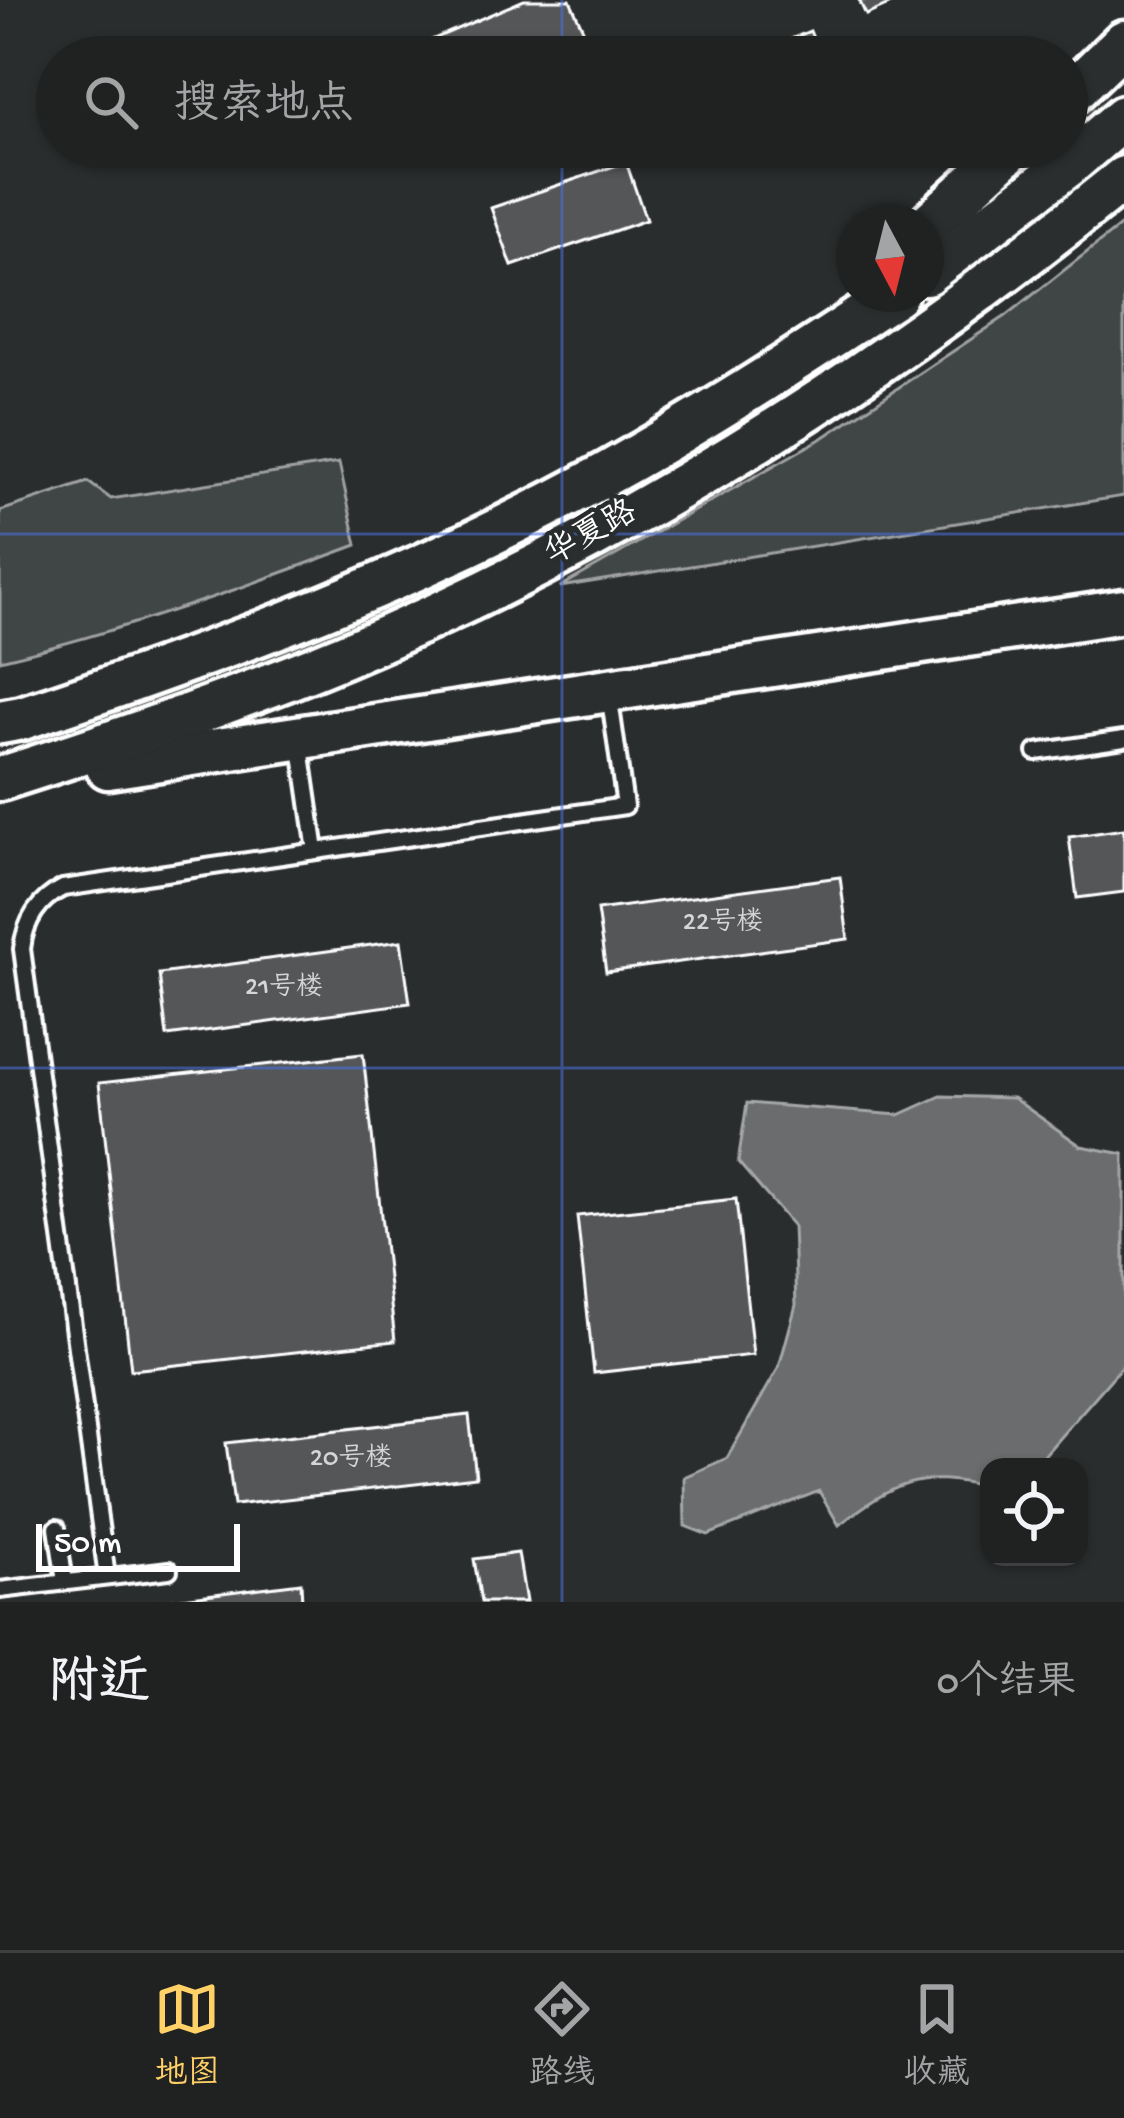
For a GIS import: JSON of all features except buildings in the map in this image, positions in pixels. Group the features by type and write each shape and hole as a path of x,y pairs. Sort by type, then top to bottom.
{"main road":[{"path":"1088,78 1124,43"},
{"path":"1088,148 1124,117"},
{"path":"944,210 990,168"},
{"path":"944,259 1064,168"},
{"name":"华夏路","path":"0,781 160,728 345,656 524,572 698,478 866,373 1027,257 1124,178"},
{"path":"744,394 836,310"},
{"name":"华夏路","path":"0,722 173,668 321,611 466,546 607,474 744,394 869,312"},
{"path":"0,781 1124,611"}],"lane":[{"path":"106,1577 24,936 32,914 50,894 63,888 625,806 609,689"},
{"path":"300,736 316,851"},
{"path":"1036,752 1124,739"},
{"path":"57,1528 65,1582"},
{"path":"0,1590 169,1570"}],"shaded area":[{"path":"1124,223 1124,496 560,587 824,437 1006,316"},
{"path":"339,463 357,545 136,622 0,660 0,511 88,482 111,499"},
{"path":"941,1096 1013,1098 1081,1146 1124,1154 1124,1364 1042,1458 980,1458 980,1486 944,1480 909,1484 876,1499 839,1525 819,1491 708,1535 685,1526 684,1477 727,1458 779,1367 796,1305 793,1226 738,1162 747,1103 899,1115"}]}
